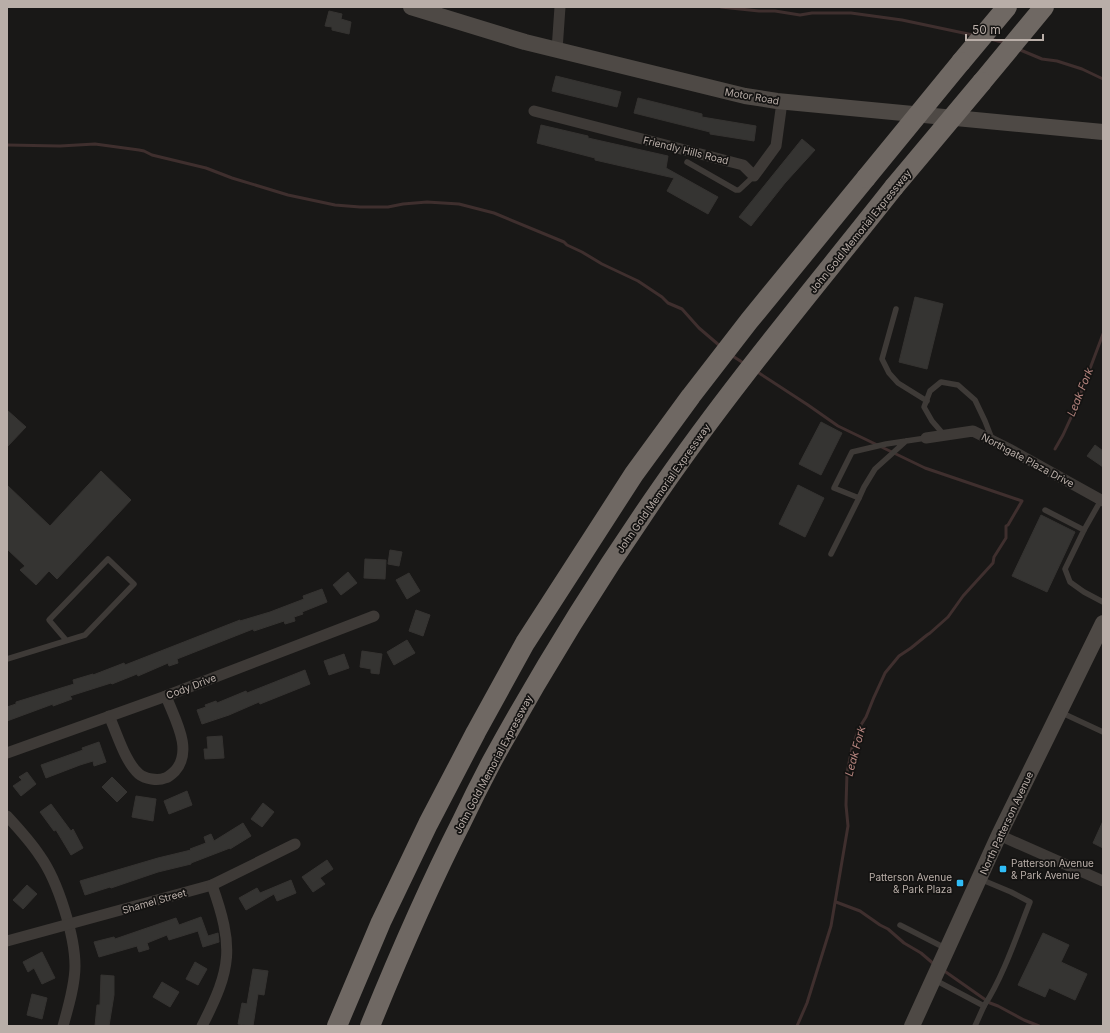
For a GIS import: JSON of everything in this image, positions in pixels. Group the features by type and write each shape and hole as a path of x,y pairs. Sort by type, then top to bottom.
{"highway":[{"path":"337,1026 381,922 428,824 476,732 525,643 634,474 682,408 749,321 1006,7"},
{"name":"John Gold Memorial Expressway","path":"370,1026 394,967 440,864 490,765 544,668 602,576 662,487 725,400 894,187 1044,7"}],"street":[{"name":"Motor Road","path":"411,7 525,42 745,96 782,102 1103,132"},
{"path":"557,50 558,8"},
{"path":"754,176 776,146 782,102"},
{"name":"Friendly Hills Road","path":"534,111 743,165 754,176"},
{"name":"Northgate Plaza Drive","path":"926,438 974,431 1102,500"},
{"name":"Cody Drive","path":"7,753 166,696 374,616"},
{"name":"North Patterson Avenue","path":"912,1026 979,879 1103,623"},
{"path":"109,716 131,765 139,774 148,778 163,779 177,768 184,754 180,732 166,696"},
{"path":"7,816 41,857 48,869 69,924 75,966 69,1006 63,1026"},
{"path":"1000,835 1103,881"},
{"name":"Shamel Street","path":"7,941 212,885 295,844"},
{"path":"202,1026 223,982 228,949 221,912 212,885"}],"lane":[{"path":"686,162 736,190 739,190 754,176"},
{"path":"896,310 882,359 889,373 898,383 927,401"},
{"path":"945,436 932,421 924,407 930,391 941,382 958,385 974,400 993,441"},
{"path":"859,498 834,488 852,452 886,444 926,438"},
{"path":"831,554 864,487 876,469 906,441"},
{"path":"1102,500 1084,530 1065,569 1070,582 1084,592 1103,602"},
{"path":"1045,510 1084,530"},
{"path":"7,659 84,635 134,584 108,559 49,620 66,640"},
{"path":"1059,712 1091,728 1103,732"},
{"path":"975,1026 1008,957 1030,902 1011,892 979,879"},
{"path":"900,925 947,949"},
{"path":"934,979 984,1006"}],"building":[{"path":"329,11 342,14 341,19 351,22 349,34 332,30 332,27 325,26"},
{"path":"556,76 621,92 617,107 552,91"},
{"path":"638,98 702,114 702,117 756,126 754,141 710,134 710,132 634,113"},
{"path":"541,125 588,136 588,138 668,156 666,168 718,197 708,214 667,191 674,178 595,160 595,158 537,143"},
{"path":"802,139 815,150 785,183 751,226 739,217"},
{"path":"915,297 943,304 927,369 899,362"},
{"path":"7,410 26,427 7,447"},
{"path":"821,422 842,433 821,475 799,464"},
{"path":"1095,445 1103,451 1103,467 1087,456"},
{"path":"101,471 131,500 57,579 49,571 36,585 20,570 25,566 7,549 7,485 50,526"},
{"path":"798,485 824,498 805,537 779,524"},
{"path":"1041,515 1075,532 1047,592 1012,576"},
{"path":"390,550 402,552 399,566 388,564"},
{"path":"365,559 386,560 385,579 364,578"},
{"path":"348,572 357,583 341,595 333,585"},
{"path":"409,573 420,591 407,599 396,580"},
{"path":"322,589 327,602 302,612 303,614 294,617 295,621 285,624 284,621 254,631 253,629 177,659 178,663 169,666 168,663 138,676 137,674 112,684 111,683 70,696 72,699 53,706 53,704 7,721 7,707 16,704 16,702 74,684 73,680 93,675 124,663 125,665 240,620 270,612 304,599 303,596"},
{"path":"416,610 430,615 423,636 409,631"},
{"path":"407,640 415,653 394,665 387,652"},
{"path":"362,651 382,654 379,674 371,673 371,669 360,667"},
{"path":"344,654 349,668 329,675 324,661"},
{"path":"305,670 310,684 260,704 259,702 229,715 202,724 197,710 206,707 205,705 216,701 217,703 246,691 247,693"},
{"path":"222,736 224,758 205,759 204,749 208,749 207,737"},
{"path":"99,742 106,762 94,766 93,761 46,778 41,765 83,750 82,748"},
{"path":"27,772 36,784 21,796 13,786 22,780 19,777"},
{"path":"112,777 127,792 117,802 102,787"},
{"path":"187,791 192,805 169,814 164,801"},
{"path":"136,796 156,799 153,821 132,817"},
{"path":"263,803 274,812 262,827 251,819"},
{"path":"51,804 71,831 73,829 83,848 71,855 56,830 54,831 40,812"},
{"path":"1103,821 1103,848 1093,843"},
{"path":"243,823 251,836 230,849 191,864 158,872 85,895 80,881 191,850 190,849 206,843 204,837 211,834 214,841"},
{"path":"327,860 333,869 320,878 325,884 313,892 302,877"},
{"path":"291,880 296,893 277,901 274,894 246,910 239,898 257,888 260,893"},
{"path":"27,885 37,894 23,909 13,900"},
{"path":"201,917 208,936 218,933 219,942 203,947 198,931 169,940 167,935 147,943 149,949 139,952 137,946 99,957 94,942 114,937 115,939 176,918 179,925"},
{"path":"1043,933 1069,945 1061,962 1087,974 1075,1000 1049,988 1045,997 1018,985"},
{"path":"42,952 55,978 42,984 34,968 28,972 23,962"},
{"path":"195,962 207,969 198,985 186,979"},
{"path":"253,969 268,971 264,995 258,994 253,1026 238,1024 242,1003 247,1004"},
{"path":"101,975 114,976 114,995 109,1026 95,1026 97,1005 100,1005"},
{"path":"162,982 179,992 170,1007 153,997"},
{"path":"32,994 47,998 42,1019 27,1015"}],"waterway":[{"path":"721,7 775,11 800,15 812,13 851,13 902,20 973,35"},
{"path":"990,39 1006,43"},
{"path":"1018,49 1042,59 1057,61 1082,69 1103,79"},
{"path":"7,145 60,146 95,144 139,150 152,155 206,168 232,178 288,195 335,205 388,207 427,202 459,204 494,213 564,242 602,264 638,281 662,297 668,303 682,309 699,328 720,346"},
{"name":"Leak Fork","path":"1055,449 1074,411 1103,334"},
{"path":"731,355 745,364"},
{"name":"Leak Fork","path":"756,371 838,426 925,468 1022,501 1006,526 1006,538 994,557 993,563 963,596 948,617 930,633 899,656 885,673 866,717 859,728 852,748 847,773 846,805 848,826 831,926 807,1003 797,1026"},
{"path":"836,902 860,911 888,929 904,943 921,953 935,965"},
{"path":"943,970 990,1003 1039,1026"}],"place":[{"name":"Patterson Avenue & Park Avenue","path":"1003,869"},
{"name":"Patterson Avenue & Park Plaza","path":"960,883"}]}
